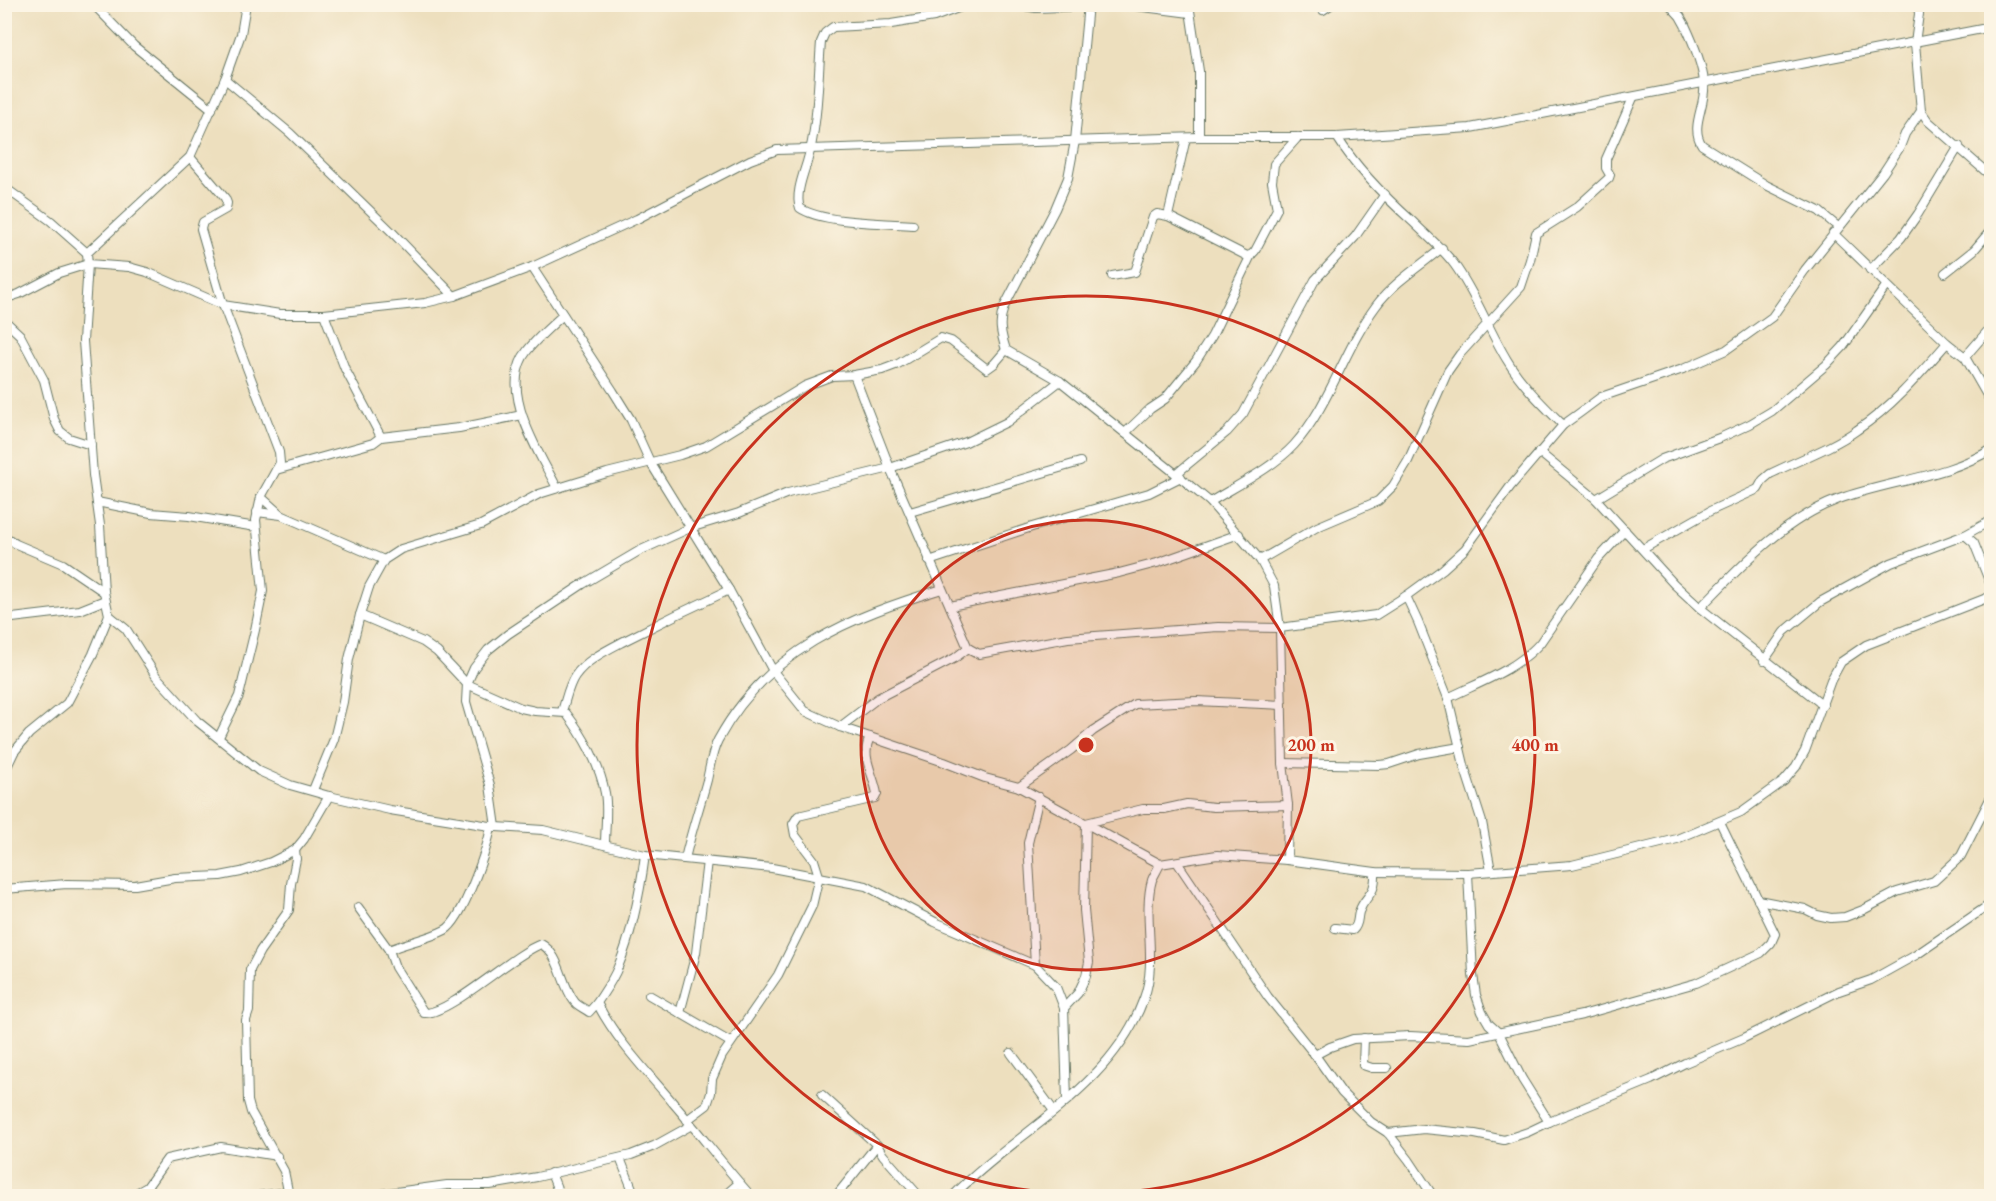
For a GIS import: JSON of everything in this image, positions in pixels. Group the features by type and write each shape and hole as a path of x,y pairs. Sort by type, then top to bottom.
{"street":[{"path":"93,4 134,46 212,109"},
{"path":"87,253 190,157 225,79 242,34 246,4"},
{"path":"913,225 817,215 800,208 798,203 803,176 811,149 821,42 825,33 833,27 875,27 934,17 969,4"},
{"path":"1013,4 1036,8 1088,5 1075,141 1063,192 1000,317 1000,329 1006,350 1060,381 1179,476 1210,502 1260,560 1274,586 1280,628 1283,763 1288,805 1287,860"},
{"path":"1120,4 1189,9 1199,71 1199,137"},
{"path":"1318,4 1323,10 1332,4"},
{"path":"1669,4 1680,16 1691,38 1704,82 1704,102 1696,136 1702,145 1767,185 1820,211 1870,270 1947,344 1965,357 1992,404"},
{"path":"1917,4 1919,14 1915,43 1921,111 1928,121 1992,177"},
{"path":"4,299 19,294 58,273 88,264 129,267 147,272 223,305 280,314 324,314 406,306 454,296 532,267 637,219 750,160 777,150 1199,137 1337,137 1470,128 1992,27"},
{"path":"225,79 290,133 454,296"},
{"path":"1260,560 1317,527 1378,501 1394,486 1408,461 1448,371 1460,354 1489,325 1521,287 1536,233 1577,207 1609,177 1606,159 1633,98"},
{"path":"854,375 929,561 968,648 979,654 1068,638 1218,627 1280,628 1369,617 1406,596 1465,549 1510,487 1563,425 1601,397 1683,369 1726,350 1772,317 1836,230 1883,173 1921,111"},
{"path":"1125,433 1150,409 1165,399 1196,361 1212,336 1251,255 1256,251 1277,209 1272,182 1274,164 1298,137"},
{"path":"1337,137 1348,155 1385,195 1442,248 1470,290 1507,360 1524,384 1563,425"},
{"path":"1168,216 1186,138"},
{"path":"1870,270 1901,238 1959,146"},
{"path":"190,157 228,204 226,209 203,222 201,229 223,305 279,452 279,463 261,497 257,512 256,526 263,591 238,696 219,737"},
{"path":"4,187 51,222 87,253 83,341 100,525 104,596 109,615 126,630 156,676 197,721 259,771 290,785 328,796 425,816 543,831 645,855 819,876 866,886 935,922 1035,965 1056,987 1064,1008 1067,1100"},
{"path":"929,561 1032,527 1149,493 1179,476 1243,414 1315,280 1355,237 1385,195"},
{"path":"1113,276 1135,272 1153,217 1157,214 1168,216 1247,256 1251,255"},
{"path":"1945,273 1974,250 1992,229"},
{"path":"1210,502 1254,476 1292,448 1316,415 1376,307 1389,291 1442,248"},
{"path":"532,267 631,420 650,462 729,590 773,671 805,711 840,727 985,778 1019,787 1160,864 1217,855 1287,860 1375,872 1468,873 1572,865 1677,839 1741,812 1784,781 1796,767 1805,751 1831,680 1841,662 1866,645 1992,596"},
{"path":"1596,499 1662,459 1722,437 1772,411 1827,365 1843,347 1886,286"},
{"path":"324,314 345,369 381,437"},
{"path":"557,488 522,415 515,383 517,371 526,351 563,315"},
{"path":"4,320 20,335 44,381 54,420 60,431 69,438 91,445"},
{"path":"1965,357 1992,326"},
{"path":"313,790 334,739 343,702 349,659 369,587 384,560 401,549 481,525 539,494 706,446 805,386 821,379 882,370 898,364 941,338 951,341 987,369 1006,350"},
{"path":"1643,549 1710,511 1758,489 1762,480 1770,474 1855,432 1916,380 1947,344"},
{"path":"389,950 447,929 455,919 483,860 493,826 490,785 466,702 468,684 474,668 488,650 583,584 639,551 690,528 739,513 788,493 890,468 983,435 1007,422 1060,381"},
{"path":"276,470 373,443 381,437 459,428 522,415"},
{"path":"1700,608 1748,560 1785,528 1806,514 1839,499 1950,468 1978,458 1992,449"},
{"path":"1539,452 1596,499 1674,584 1700,608 1764,661 1823,705"},
{"path":"910,512 1080,462"},
{"path":"261,497 281,515"},
{"path":"97,502 151,513 256,526"},
{"path":"257,512 281,515 384,560"},
{"path":"1764,661 1784,632 1820,602 1891,562 1965,535 1992,520"},
{"path":"1448,698 1508,669 1529,656 1598,559 1625,530"},
{"path":"950,606 1119,573 1157,563 1239,534"},
{"path":"1965,535 1974,543 1992,588"},
{"path":"4,536 16,544 63,564 104,596"},
{"path":"685,859 691,830 717,742 754,689 778,664 814,639 892,604 942,588"},
{"path":"562,711 571,681 576,673 602,653 655,624 729,590"},
{"path":"4,619 80,610 104,596"},
{"path":"1406,596 1448,698 1482,822 1491,871"},
{"path":"4,773 14,752 29,734 67,703 93,654 109,615"},
{"path":"360,615 423,642 437,652 468,684 521,708 566,713 592,757 605,794 605,845"},
{"path":"840,727 878,698 955,658 968,648"},
{"path":"1019,787 1071,750 1093,731 1135,704 1196,701 1282,705"},
{"path":"367,1197 447,1185 490,1185 620,1158 654,1146 689,1123 707,1105 711,1093 711,1079 722,1056 778,975 812,906 819,876 814,860 795,835 793,824 798,816 875,798 876,787 865,753 870,737"},
{"path":"1283,763 1389,764 1419,754 1460,747"},
{"path":"4,754 14,752"},
{"path":"1758,900 1805,909 1831,918 1845,917 1896,892 1934,881 1961,856 1992,795"},
{"path":"4,889 67,884 135,885 175,878 220,876 261,865 295,850 304,839 328,796"},
{"path":"1035,965 1028,843 1039,797"},
{"path":"1086,823 1143,809 1164,809 1187,804 1214,807 1288,805"},
{"path":"1315,1055 1353,1039 1410,1036 1469,1039 1582,1015 1696,983 1761,953 1771,943 1775,934 1720,822"},
{"path":"1064,1008 1078,993 1086,976 1089,962 1084,910 1086,823"},
{"path":"258,1197 289,1194 284,1171 251,1112 248,1101 246,1020 249,1011 250,970 260,951 289,910 296,859 295,850"},
{"path":"358,907 389,950 395,967 424,1013 450,1003 541,944 546,946 555,959 569,994 576,1004 589,1012 597,1004 617,969 639,900 645,855"},
{"path":"680,1013 696,953 707,861"},
{"path":"1177,862 1268,997 1315,1055 1342,1093 1371,1122 1388,1132 1433,1197"},
{"path":"958,1195 1095,1074 1120,1043 1136,1018 1145,997 1150,959 1152,880 1160,864"},
{"path":"1335,928 1353,930 1356,927 1359,913 1376,884 1375,872"},
{"path":"1468,873 1476,995 1482,1012 1489,1024 1499,1033 1522,1079 1548,1122"},
{"path":"1388,1132 1424,1129 1475,1134 1504,1140 1528,1132 1744,1038 1839,991 1872,980 1916,955 1992,903"},
{"path":"649,995 730,1042"},
{"path":"597,1004 630,1051 751,1197"},
{"path":"1364,1038 1363,1065 1372,1068 1387,1068"},
{"path":"1011,1053 1054,1111"},
{"path":"822,1095 877,1145 919,1197"},
{"path":"836,1197 877,1145"},
{"path":"131,1197 147,1187 167,1160 221,1147 277,1156"},
{"path":"620,1158 635,1197"},
{"path":"551,1173 560,1197"},
{"path":"724,1197 739,1183"}]}
